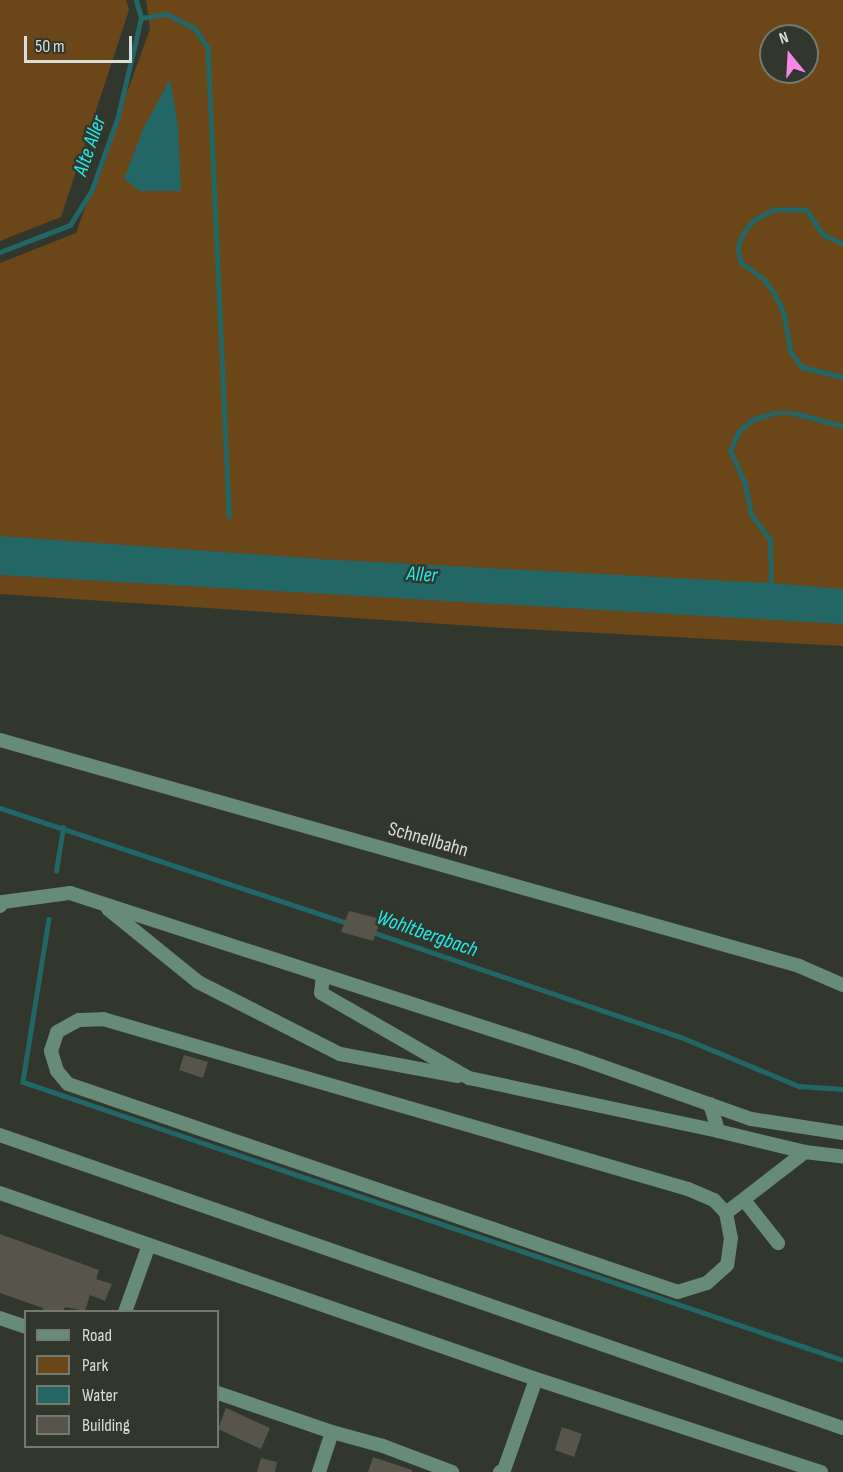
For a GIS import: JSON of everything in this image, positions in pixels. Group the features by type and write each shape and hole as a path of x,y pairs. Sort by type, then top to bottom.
{"street":[{"name":"Schnellbahn","path":"0,740 799,966 843,985"},
{"path":"0,906 3,902 70,893 576,1057 751,1119 843,1133"},
{"path":"101,903 198,982 340,1054 469,1078 805,1152 843,1157"},
{"path":"323,975 321,993 469,1078"},
{"path":"104,1019 688,1189 714,1200 726,1214 731,1238 727,1265 707,1283 678,1292 83,1090 68,1083 57,1071 51,1050 57,1032 79,1020 104,1019"},
{"path":"710,1104 718,1131"},
{"path":"0,1134 843,1428"},
{"path":"726,1214 805,1152"},
{"path":"0,1193 536,1379 821,1472"},
{"path":"744,1200 778,1243"},
{"path":"126,1310 149,1245"},
{"path":"0,1318 24,1326"},
{"path":"500,1472 504,1470 536,1379"},
{"path":"219,1393 383,1446 452,1472"},
{"path":"319,1472 332,1431"}],"green space":[{"path":"0,0 126,0 129,10 61,217 0,241"},
{"path":"146,0 843,0 843,646 503,628 0,594 0,263 76,233 150,29"}],"water":[{"path":"170,79 178,126 181,191 140,191 124,179 143,129"},
{"name":"Aller","path":"0,536 319,559 771,583 843,589 843,624 0,575"}],"building":[{"path":"349,911 381,919 373,941 341,932"},
{"path":"184,1055 208,1062 203,1078 179,1070"},
{"path":"0,1234 99,1270 96,1279 112,1284 105,1301 90,1295 85,1310 65,1307 64,1310 43,1310 43,1308 0,1293"},
{"path":"226,1408 270,1428 261,1449 219,1429"},
{"path":"562,1427 582,1434 574,1457 555,1450"},
{"path":"373,1457 412,1470 412,1472 368,1472"},
{"path":"261,1458 277,1462 275,1472 257,1472"}],"waterway":[{"name":"Alte Aller","path":"0,252 70,225 91,192 118,116 141,18 136,0"},
{"path":"141,18 167,14 195,28 208,48 229,517"},
{"path":"843,244 823,235 806,210 774,210 755,220 744,232 738,248 741,262 765,280 776,296 784,313 791,352 802,367 843,377"},
{"path":"771,587 770,540 751,515 745,484 730,451 739,431 752,420 773,413 794,413 843,426"},
{"name":"Wohltbergbach","path":"0,808 350,924"},
{"path":"56,871 63,828"},
{"path":"49,919 23,1082 843,1360"},
{"name":"Wohltbergbach","path":"372,932 681,1037 799,1086 843,1089"}]}
